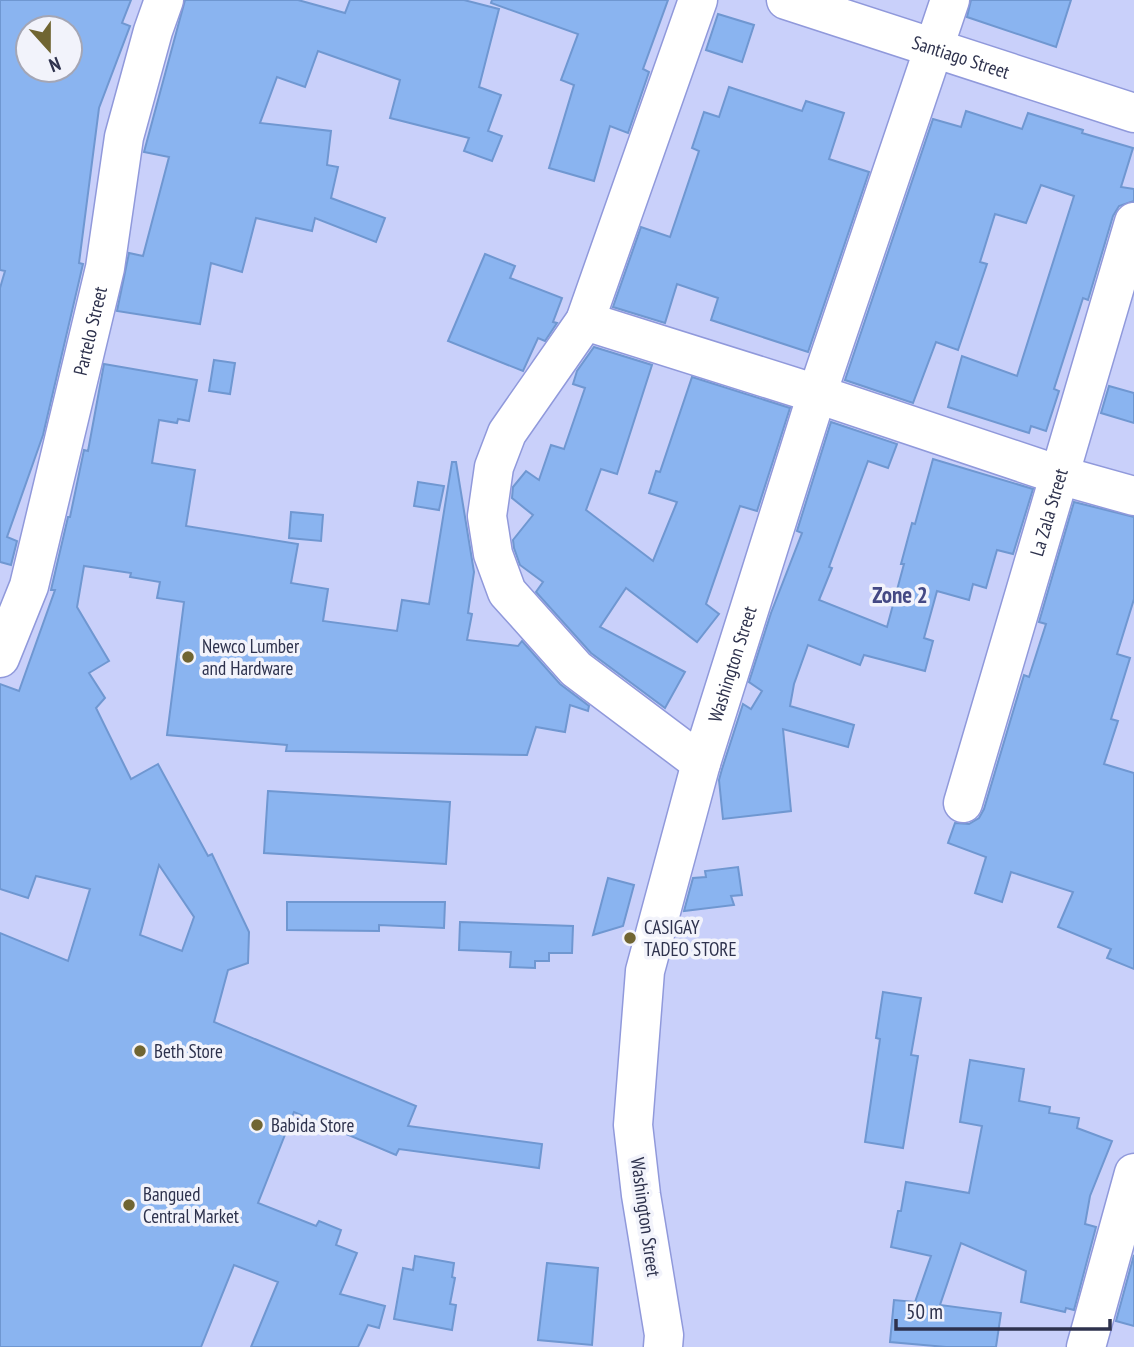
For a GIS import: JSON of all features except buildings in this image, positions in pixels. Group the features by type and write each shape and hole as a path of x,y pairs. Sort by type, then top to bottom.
{"street":[{"name":"Partelo Street","path":"0,658 29,586 105,268 124,137 164,0"},
{"path":"698,0 585,321 507,433 494,467 487,516 493,554 507,592 576,669 701,763"},
{"name":"Santiago Street","path":"786,0 1134,113"},
{"name":"Washington Street","path":"663,1347 664,1335 641,1195 633,1125 645,971 701,763 817,394 950,0"},
{"name":"La Zala Street","path":"964,803 1134,222"},
{"path":"585,321 817,394 1059,475 1134,496"},
{"path":"1086,1347 1134,1173"}],"place":[{"name":"Newco Lumber and Hardware","path":"188,657"},
{"name":"CASIGAY TADEO STORE","path":"630,938"},
{"name":"Beth Store","path":"140,1051"},
{"name":"Babida Store","path":"257,1125"},
{"name":"Bangued Central Market","path":"129,1205"}],"district":[{"name":"Zone 2","path":"900,595"}]}
